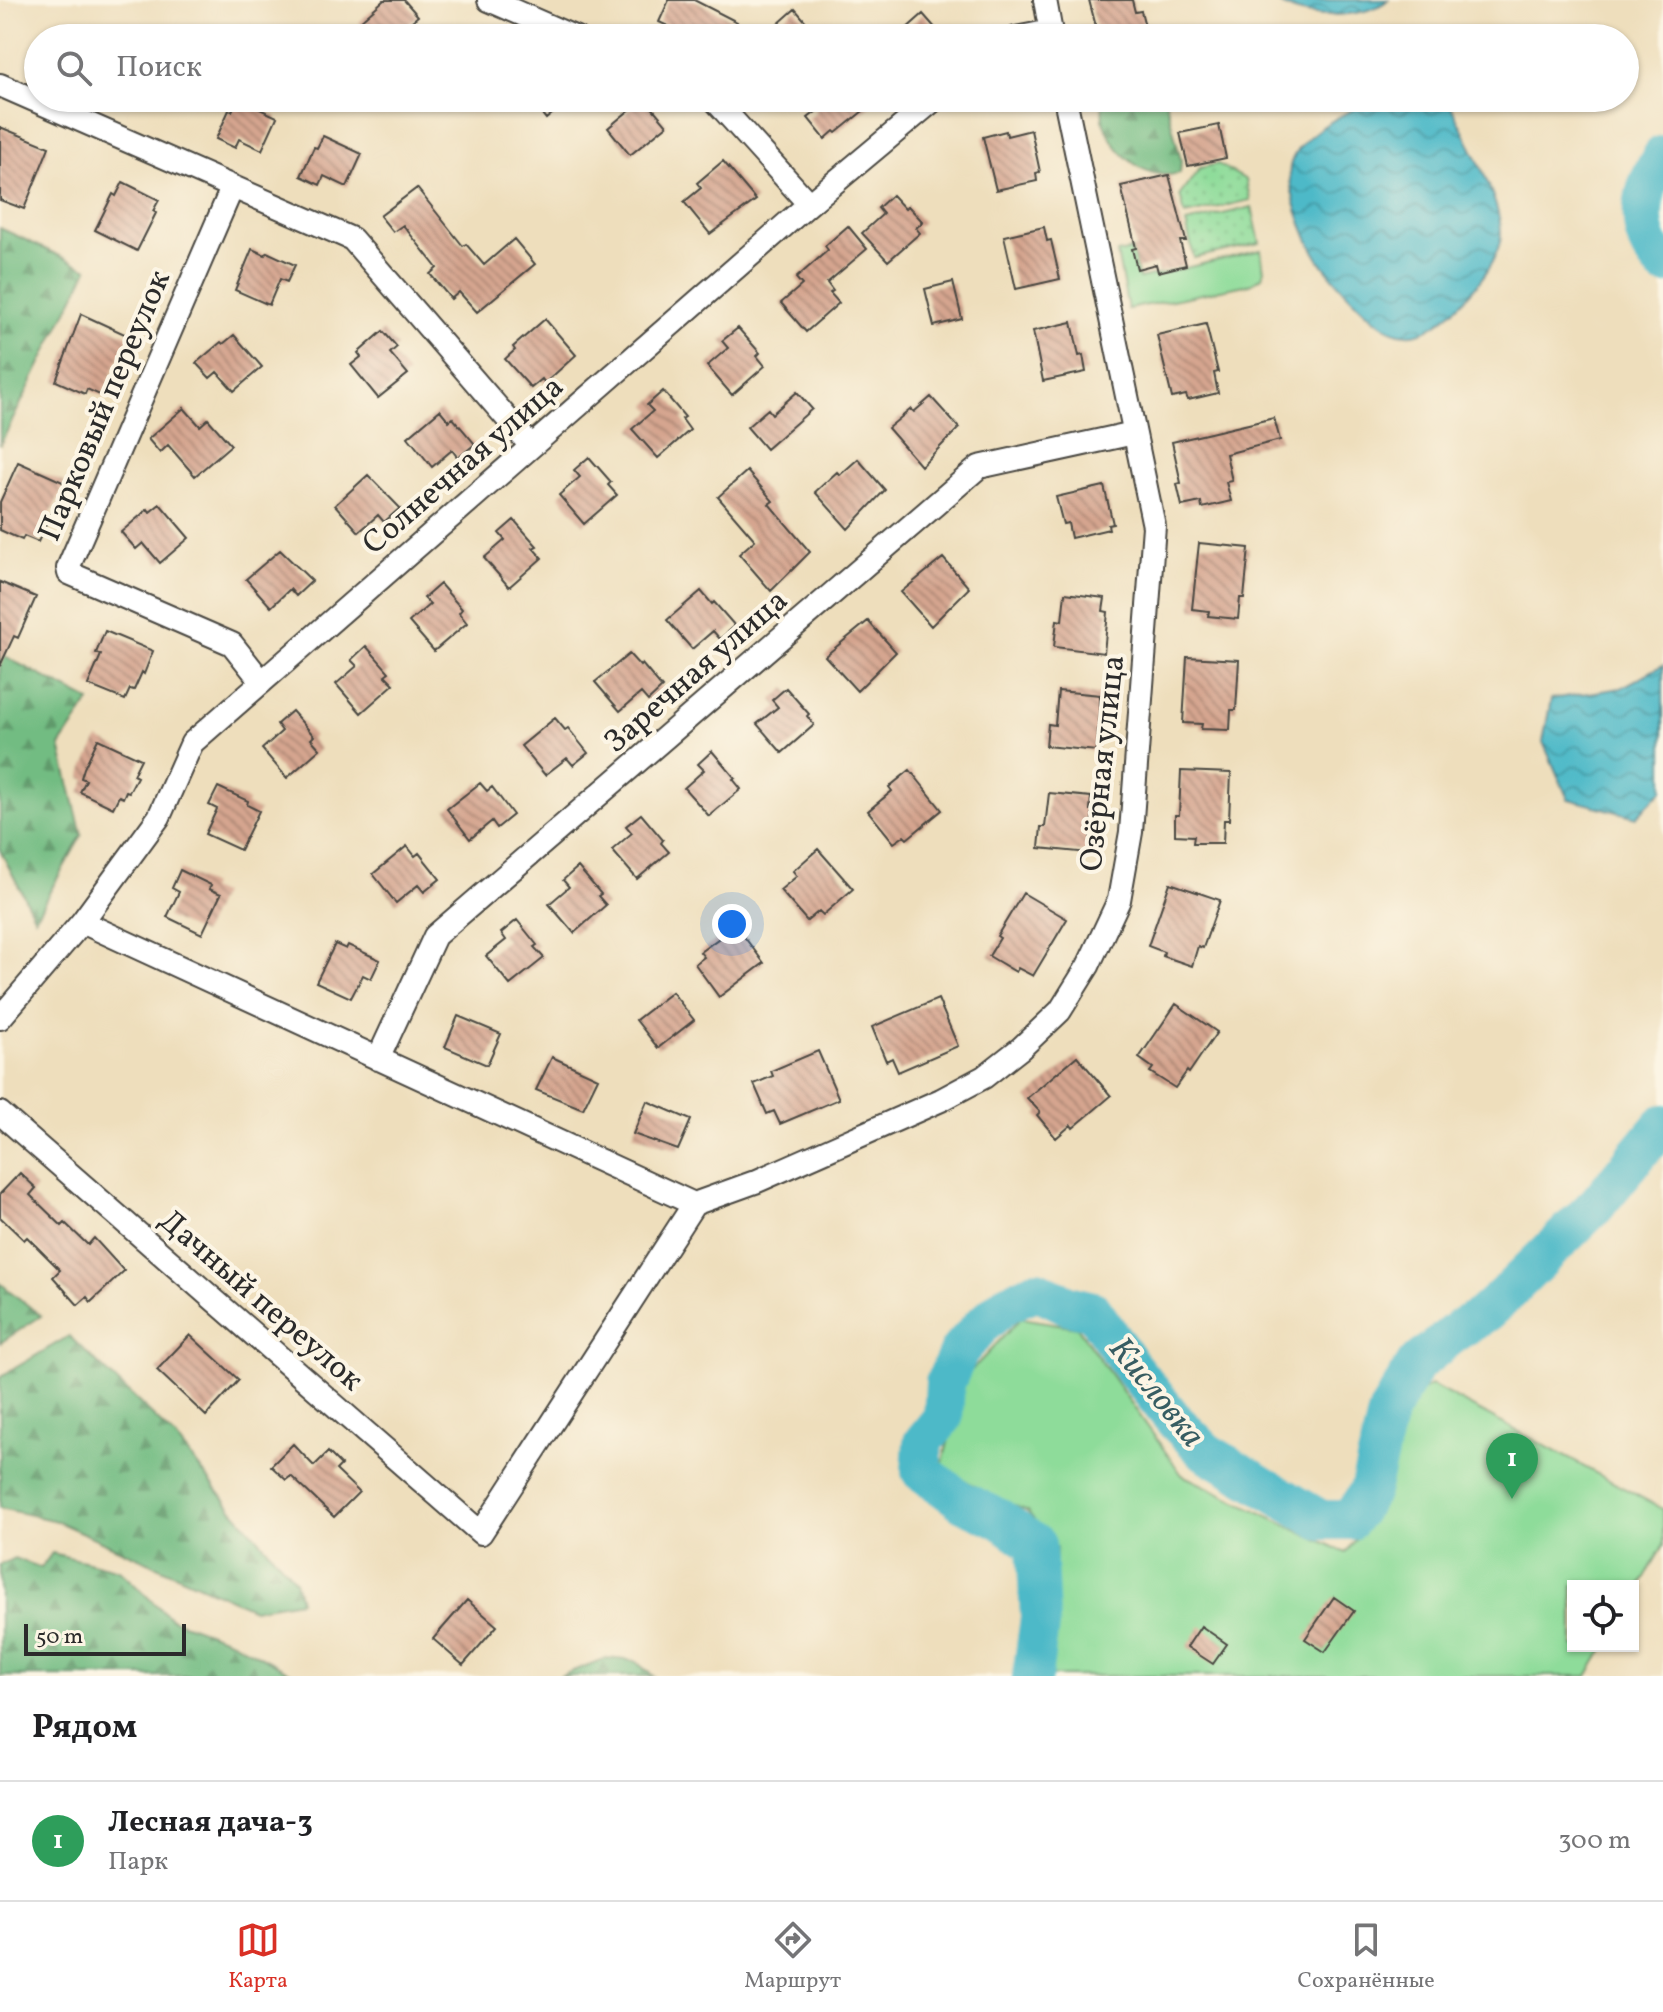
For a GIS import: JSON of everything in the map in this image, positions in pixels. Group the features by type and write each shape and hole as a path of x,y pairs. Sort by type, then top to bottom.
{"street":[{"path":"489,0 544,24"},
{"path":"1045,0 1050,24"},
{"path":"0,85 24,96"},
{"path":"61,112 352,239 531,446"},
{"path":"726,112 809,204"},
{"name":"Солнечная улица","path":"0,1018 82,922 159,817 192,743 809,204 919,112"},
{"name":"Озёрная улица","path":"694,1204 755,1182 941,1100 984,1077 1060,1011 1088,966 1119,900 1131,832 1154,526 1068,112"},
{"name":"Парковый переулок","path":"232,188 68,568 69,573 232,644 262,682"},
{"name":"Заречная улица","path":"378,1059 435,936 979,467 1134,433"},
{"path":"82,922 694,1204"},
{"name":"Дачный переулок","path":"0,1113 481,1533 694,1204"}],"green space":[{"path":"1169,112 1181,160 1180,173 1156,174 1133,163 1115,145 1102,114"},
{"path":"1218,164 1246,180 1250,200 1185,215 1180,195 1200,168"},
{"path":"1252,207 1260,243 1194,258 1186,223"},
{"path":"0,228 88,269 0,445"},
{"path":"1132,250 1139,279 1261,250 1264,271 1262,277 1250,284 1128,309 1117,253"},
{"path":"0,654 90,701 60,746 82,835 35,918 0,850"},
{"path":"0,1283 41,1316 0,1343"},
{"path":"1021,1318 1077,1327 1182,1475 1346,1553 1379,1504 1403,1401 1431,1385 1663,1509 1663,1546 1639,1588 1639,1580 1567,1580 1567,1652 1601,1652 1587,1676 1046,1676 1052,1648 1056,1547 1027,1511 985,1493 942,1465 966,1376"},
{"path":"69,1336 175,1437 233,1510 295,1580 300,1601 253,1609 56,1521 0,1508 0,1377"},
{"path":"52,1553 119,1570 171,1619 232,1641 297,1676 0,1676 0,1565 14,1558 41,1568"},
{"path":"606,1658 635,1661 653,1676 560,1676"}],"water":[{"path":"1273,0 1388,0 1364,11 1331,15 1298,11"},
{"path":"1349,112 1454,112 1492,193 1501,228 1500,242 1486,272 1471,292 1429,329 1408,334 1384,326 1340,285 1312,246 1291,187 1290,167 1294,155 1303,144 1327,124"},
{"path":"1663,665 1663,790 1636,817 1568,799 1543,742 1551,699 1621,688"}],"building":[{"path":"384,0 404,0 418,16 409,24 359,22"},
{"path":"669,0 694,0 737,22 663,24 659,22"},
{"path":"1089,0 1132,0 1135,12 1141,11 1144,24 1095,24"},
{"path":"795,9 808,24 778,24"},
{"path":"923,14 932,24 912,24"},
{"path":"228,112 266,112 277,117 262,150 239,139 235,148 216,139"},
{"path":"540,112 554,112 546,119"},
{"path":"627,112 656,112 667,125 630,155 608,128"},
{"path":"816,112 862,112 825,139 808,118"},
{"path":"1219,125 1226,158 1188,166 1180,133"},
{"path":"0,127 49,147 24,209 0,200"},
{"path":"1031,130 1040,172 1036,173 1037,181 996,190 983,137 1006,131 1007,136"},
{"path":"323,136 362,154 347,187 324,176 320,185 301,176 314,147 317,148"},
{"path":"723,161 756,200 710,234 684,202 701,188 697,183"},
{"path":"1169,175 1186,241 1180,241 1186,265 1158,272 1156,264 1137,269 1132,249 1136,248 1121,186"},
{"path":"123,182 159,200 137,251 95,230 113,194 116,196"},
{"path":"417,188 463,246 466,244 484,265 514,239 535,264 477,312 459,292 451,299 430,274 437,268 403,225 393,232 380,216"},
{"path":"892,195 923,222 916,228 920,233 888,261 862,233 883,214 878,208"},
{"path":"848,226 867,249 827,283 833,291 830,293 839,303 806,332 781,303 802,285 796,278 828,250 825,246"},
{"path":"1044,227 1047,241 1051,240 1060,279 1016,289 1004,236"},
{"path":"252,249 265,255 267,252 295,265 287,282 280,279 269,305 235,290"},
{"path":"953,282 962,319 934,326 925,289"},
{"path":"81,314 129,336 102,396 87,389 85,394 56,381"},
{"path":"545,319 576,355 545,383 542,379 531,388 505,359 515,350 513,347"},
{"path":"1072,322 1079,356 1083,355 1086,372 1043,381 1033,331"},
{"path":"1206,324 1218,372 1214,373 1218,393 1188,400 1186,395 1172,398 1157,335"},
{"path":"738,328 760,353 757,356 765,366 732,395 707,366 728,348 722,341"},
{"path":"383,331 397,347 390,353 408,374 378,398 351,365 361,357 358,353"},
{"path":"234,335 262,367 234,391 217,372 210,378 196,363"},
{"path":"663,391 685,417 682,419 690,430 658,458 632,429 653,411 647,405"},
{"path":"797,392 812,409 766,449 747,427 768,409 772,414"},
{"path":"931,397 959,428 921,466 888,428"},
{"path":"184,408 200,426 208,419 231,445 195,476 168,445 160,453 148,439"},
{"path":"440,410 449,421 453,418 475,444 458,458 452,450 432,467 408,437"},
{"path":"1274,418 1280,440 1226,454 1232,481 1226,482 1231,501 1202,508 1201,502 1182,506 1177,484 1181,483 1172,442"},
{"path":"589,457 611,482 608,485 617,495 584,524 559,495 580,477 574,470"},
{"path":"858,459 885,490 848,529 815,492 837,472 840,475"},
{"path":"18,462 65,483 38,542 24,536 22,540 0,530 0,502"},
{"path":"747,471 773,501 769,504 810,552 771,591 739,554 755,540 718,497"},
{"path":"368,475 400,508 384,522 378,515 359,532 335,505"},
{"path":"1104,486 1113,524 1108,525 1109,529 1071,538 1068,523 1063,524 1056,497"},
{"path":"160,504 189,538 160,563 143,543 136,549 121,532 148,509 150,512"},
{"path":"514,520 537,546 533,548 542,558 509,587 484,558 505,540 499,533"},
{"path":"1199,543 1249,548 1244,598 1240,598 1238,619 1208,616 1209,611 1192,609"},
{"path":"280,550 312,581 296,596 290,589 271,607 246,579"},
{"path":"943,558 969,588 931,626 901,592"},
{"path":"0,582 36,597 18,638 14,636 0,666"},
{"path":"440,584 462,609 459,613 467,623 434,651 409,622 430,604 424,598"},
{"path":"701,591 735,626 720,639 713,631 692,649 667,620"},
{"path":"1065,593 1105,598 1103,611 1108,612 1104,653 1054,647 1057,620 1062,621"},
{"path":"868,621 896,652 857,691 825,656"},
{"path":"105,631 153,651 144,674 142,672 134,690 130,689 125,700 88,685 101,655 96,653"},
{"path":"366,646 389,672 385,675 394,684 361,713 336,684 357,666 351,660"},
{"path":"629,654 662,688 648,701 641,693 620,711 595,682"},
{"path":"1187,657 1239,660 1236,710 1231,710 1230,730 1201,729 1202,724 1183,723"},
{"path":"786,688 809,714 807,716 814,725 782,753 757,724 778,707 772,700"},
{"path":"1058,691 1100,695 1097,751 1046,746 1048,724 1055,725"},
{"path":"292,711 314,736 311,739 320,749 287,778 262,749 282,731 277,724"},
{"path":"555,718 565,730 568,728 588,753 573,765 567,758 545,775 521,746"},
{"path":"98,739 141,759 129,792 126,791 123,798 119,796 113,808 80,792 86,780 81,778 84,768"},
{"path":"712,751 741,789 709,816 684,788 704,770 698,764"},
{"path":"910,770 942,810 907,839 904,836 894,843 868,811 892,791 889,787"},
{"path":"1181,771 1231,773 1229,820 1224,820 1223,843 1193,843 1194,836 1175,835"},
{"path":"480,783 487,791 492,787 513,815 497,828 492,821 470,839 447,809"},
{"path":"218,787 248,801 247,805 259,811 240,850 205,834 217,809 209,805"},
{"path":"1049,793 1091,797 1090,810 1093,810 1089,853 1039,848"},
{"path":"641,814 669,852 637,879 612,850 632,833 626,826"},
{"path":"407,846 415,856 419,853 440,879 424,892 418,885 396,903 373,874"},
{"path":"818,849 853,889 823,915 819,911 807,921 780,890 797,876 793,871"},
{"path":"578,867 601,894 598,896 606,905 574,933 549,904 569,887 563,880"},
{"path":"180,870 211,885 209,889 221,894 202,934 167,917 179,892 172,888"},
{"path":"1170,883 1220,900 1203,948 1198,946 1192,966 1163,956 1164,952 1148,946"},
{"path":"1023,893 1067,919 1033,976 1018,968 1016,972 989,956 1000,938 997,936"},
{"path":"517,920 544,958 510,985 486,956 506,940 501,933"},
{"path":"736,926 764,963 719,997 695,964 704,957 700,952"},
{"path":"335,944 346,949 348,945 380,960 371,979 363,975 351,998 316,982"},
{"path":"672,992 694,1020 658,1048 636,1020"},
{"path":"938,999 958,1046 898,1072 892,1058 886,1061 872,1027"},
{"path":"1176,1004 1217,1032 1175,1088 1150,1072 1153,1068 1139,1058"},
{"path":"458,1016 501,1034 487,1065 445,1047"},
{"path":"818,1051 839,1099 780,1124 774,1111 767,1114 754,1084 773,1076 771,1071"},
{"path":"1077,1056 1111,1096 1056,1138 1027,1098"},
{"path":"552,1057 598,1078 583,1109 536,1090"},
{"path":"647,1101 691,1120 678,1150 633,1134"},
{"path":"20,1173 36,1188 30,1195 62,1226 65,1223 88,1245 94,1238 124,1271 91,1302 87,1297 78,1305 53,1277 60,1270 27,1237 24,1240 0,1217 0,1194"},
{"path":"190,1335 239,1380 206,1416 157,1370"},
{"path":"293,1444 314,1466 328,1452 341,1465 336,1470 359,1492 334,1517 291,1476 286,1480 271,1466"},
{"path":"1334,1597 1354,1611 1325,1652 1305,1639"},
{"path":"467,1600 497,1626 463,1665 433,1639"},
{"path":"1201,1626 1227,1644 1213,1664 1187,1647"}],"waterway":[{"name":"Кисловка","path":"1663,155 1649,182 1643,211 1647,239 1663,265"},
{"name":"Кисловка","path":"1032,1676 1040,1618 1036,1545 1000,1519 963,1502 921,1471 923,1442 943,1417 945,1383 959,1351 1006,1304 1037,1290 1068,1305 1093,1311 1131,1366 1175,1421 1206,1452 1321,1520 1350,1520 1369,1491 1388,1411 1416,1364 1458,1330 1482,1316 1507,1293 1597,1204 1663,1124"}],"place":[{"name":"Лесная дача-3","path":"1512,1499"}]}
